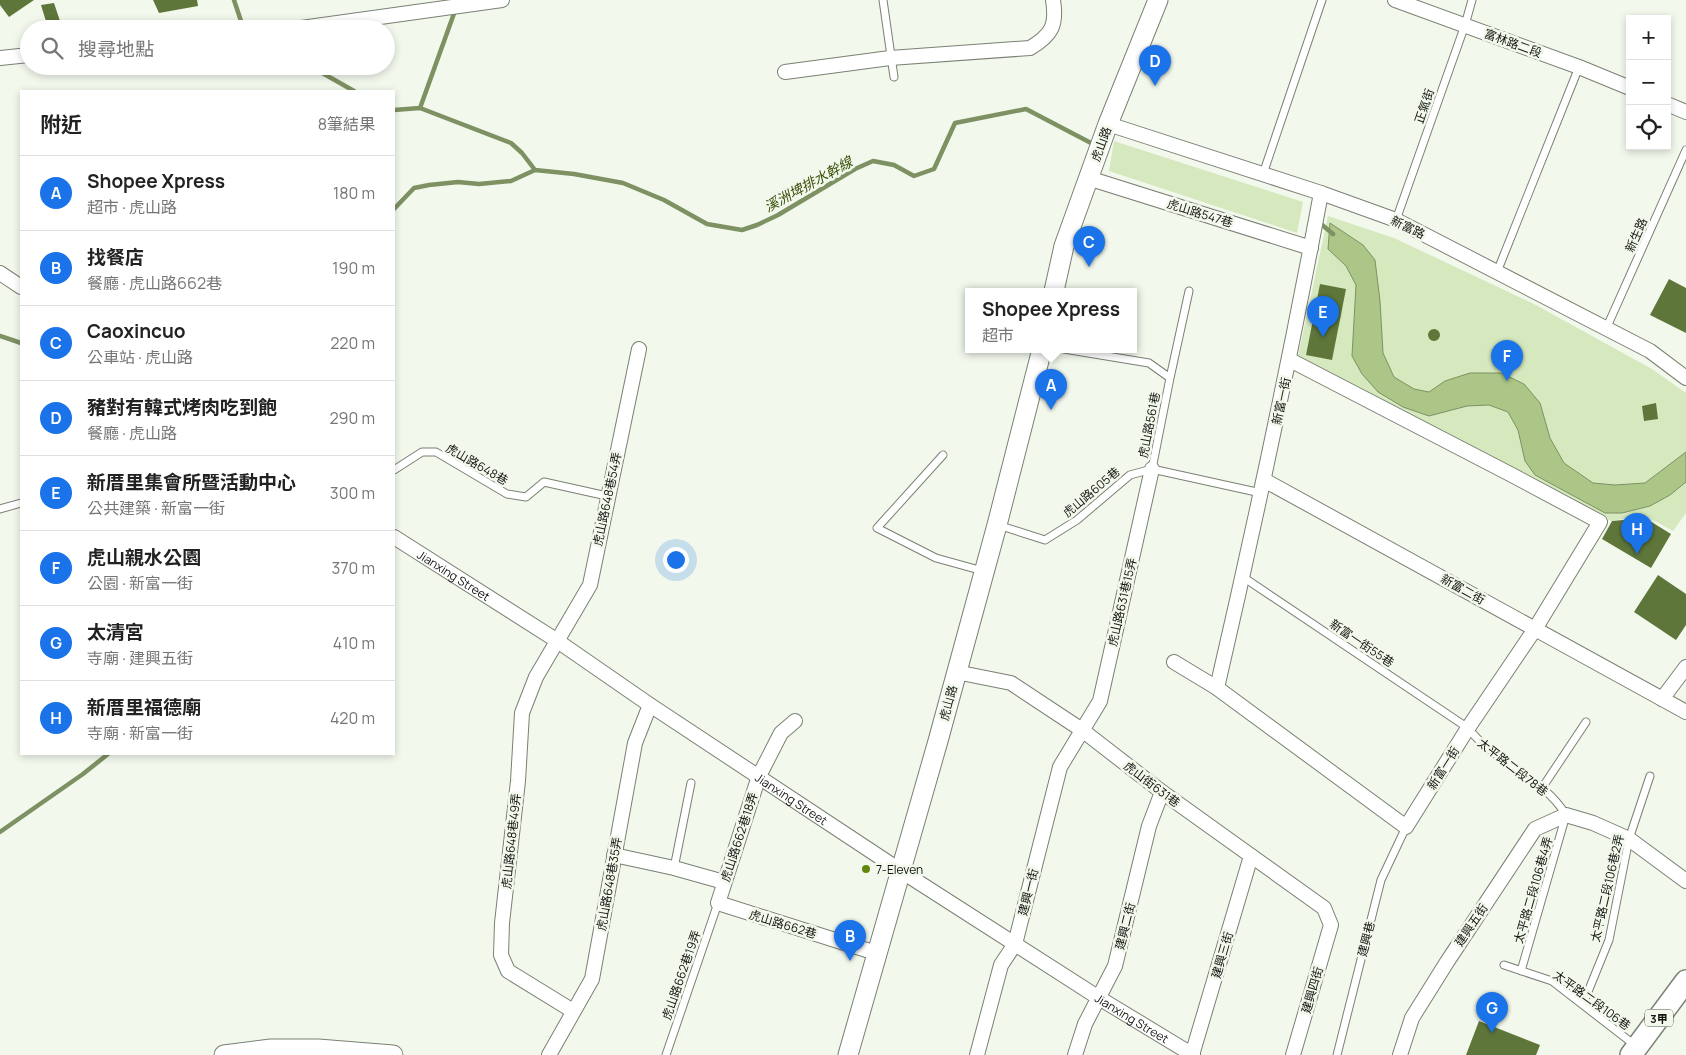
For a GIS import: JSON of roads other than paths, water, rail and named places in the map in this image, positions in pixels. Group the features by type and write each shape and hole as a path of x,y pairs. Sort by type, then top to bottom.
{"main road":[{"name":"3甲","path":"1634,1051 1686,980"}],"street":[{"path":"359,20 502,0"},
{"path":"785,72 890,58 1030,48 1043,40 1053,28 1055,15 1053,0"},
{"name":"虎山路","path":"1055,288 1064,246 1088,178 1158,0"},
{"name":"富林路二段","path":"1395,0 1579,67 1626,86"},
{"path":"0,58 20,56"},
{"path":"1669,105 1686,112"},
{"name":"新富路","path":"1108,124 1321,192 1396,220 1650,351 1686,378"},
{"name":"虎山路547巷","path":"1088,178 1311,248"},
{"name":"新富一街","path":"1217,688 1290,360 1321,192"},
{"path":"0,273 20,286"},
{"name":"虎山路648巷54弄","path":"556,640 590,585 607,496 640,349"},
{"name":"虎山路","path":"848,1055 997,525 1041,353"},
{"name":"新富一街","path":"1290,360 1600,522 1535,629 1468,728 1406,828"},
{"name":"虎山路631巷15弄","path":"1082,730 1100,701 1152,469"},
{"name":"新富二街","path":"1263,486 1535,629 1686,712"},
{"name":"Jianxing Street","path":"395,537 556,640 650,706 759,776 900,871 1099,998 1193,1055"},
{"name":"虎山路648巷49弄","path":"556,640 536,677 522,713 518,781 502,923 501,955 508,972 573,1011"},
{"path":"1174,662 1217,688 1406,828"},
{"path":"1662,699 1686,667"},
{"name":"虎山街631巷","path":"956,672 1011,682 1082,730 1162,792 1324,908 1331,925"},
{"name":"虎山路648巷35弄","path":"549,1055 592,979 635,743 650,706"},
{"name":"虎山路662巷18弄","path":"718,903 759,776 781,733 794,721"},
{"name":"建興一街","path":"977,1055 1001,965 1015,944 1060,766 1082,730"},
{"name":"建興二街","path":"1075,1055 1085,1024 1115,966 1149,826 1162,792"},
{"path":"1566,815 1593,823 1629,839 1686,881"},
{"name":"建興五街","path":"1400,1055 1412,1018 1535,829 1566,815"},
{"path":"614,855 674,868 724,882"},
{"name":"建興三街","path":"1193,1055 1251,856"},
{"name":"虎山路662巷","path":"718,903 876,953"},
{"name":"建興四街","path":"1293,1055 1331,925"},
{"path":"224,1055 270,1049 318,1049 393,1055"}],"lane":[{"path":"883,0 894,77"},
{"path":"1263,174 1322,0"},
{"name":"正氣街","path":"1396,220 1465,25 1472,0"},
{"path":"1497,272 1579,67"},
{"name":"新生路","path":"1606,329 1686,150"},
{"path":"1170,378 1189,291"},
{"name":"虎山路561巷","path":"1088,353 1148,363 1170,378 1152,469"},
{"name":"虎山路648巷","path":"395,469 422,452 436,452 507,494 526,497 544,482 607,496"},
{"path":"943,455 876,528 936,558 984,571"},
{"name":"虎山路605巷","path":"997,525 1045,540 1077,520 1130,474 1152,469 1263,486"},
{"path":"0,509 20,504"},
{"name":"新富一街55巷","path":"1243,578 1468,728"},
{"path":"1542,788 1586,722"},
{"name":"太平路二段78巷","path":"1468,728 1477,740 1542,788 1566,815"},
{"name":"太平路二段106巷2弄","path":"1583,1004 1609,940 1629,839 1650,776"},
{"path":"674,868 691,783"},
{"name":"太平路二段106巷4弄","path":"1521,970 1566,815"},
{"name":"建興巷","path":"1337,1055 1381,880 1406,828"},
{"name":"虎山路662巷19弄","path":"666,1055 718,903"},
{"name":"太平路二段106巷","path":"1504,965 1552,980 1583,1004 1634,1051"}],"waterway":[{"path":"234,0 241,20"},
{"path":"420,108 456,8"},
{"path":"326,75 352,90"},
{"path":"395,110 420,108 511,143 522,153 535,170"},
{"name":"溪洲埤排水幹線","path":"395,208 414,188 458,182 479,184 511,181 535,170 574,174 623,183 664,200 707,224 742,230 778,215 855,169 873,161 894,165 914,176 934,169 955,123 1026,109 1091,143"},
{"path":"1321,224 1333,234"},
{"name":"溪洲埤排水幹線","path":"0,336 20,343"},
{"path":"0,832 83,774 107,755"}],"place":[{"name":"豬對有韓式烤肉吃到飽","path":"1155,86"},
{"name":"Caoxincuo","path":"1089,267"},
{"name":"新厝里集會所暨活動中心","path":"1323,337"},
{"name":"虎山親水公園","path":"1507,381"},
{"name":"Shopee Xpress","path":"1051,410"},
{"name":"新厝里福德廟","path":"1637,554"},
{"name":"7-Eleven","path":"866,869"},
{"name":"找餐店","path":"850,961"},
{"name":"太清宮","path":"1492,1033"}]}
